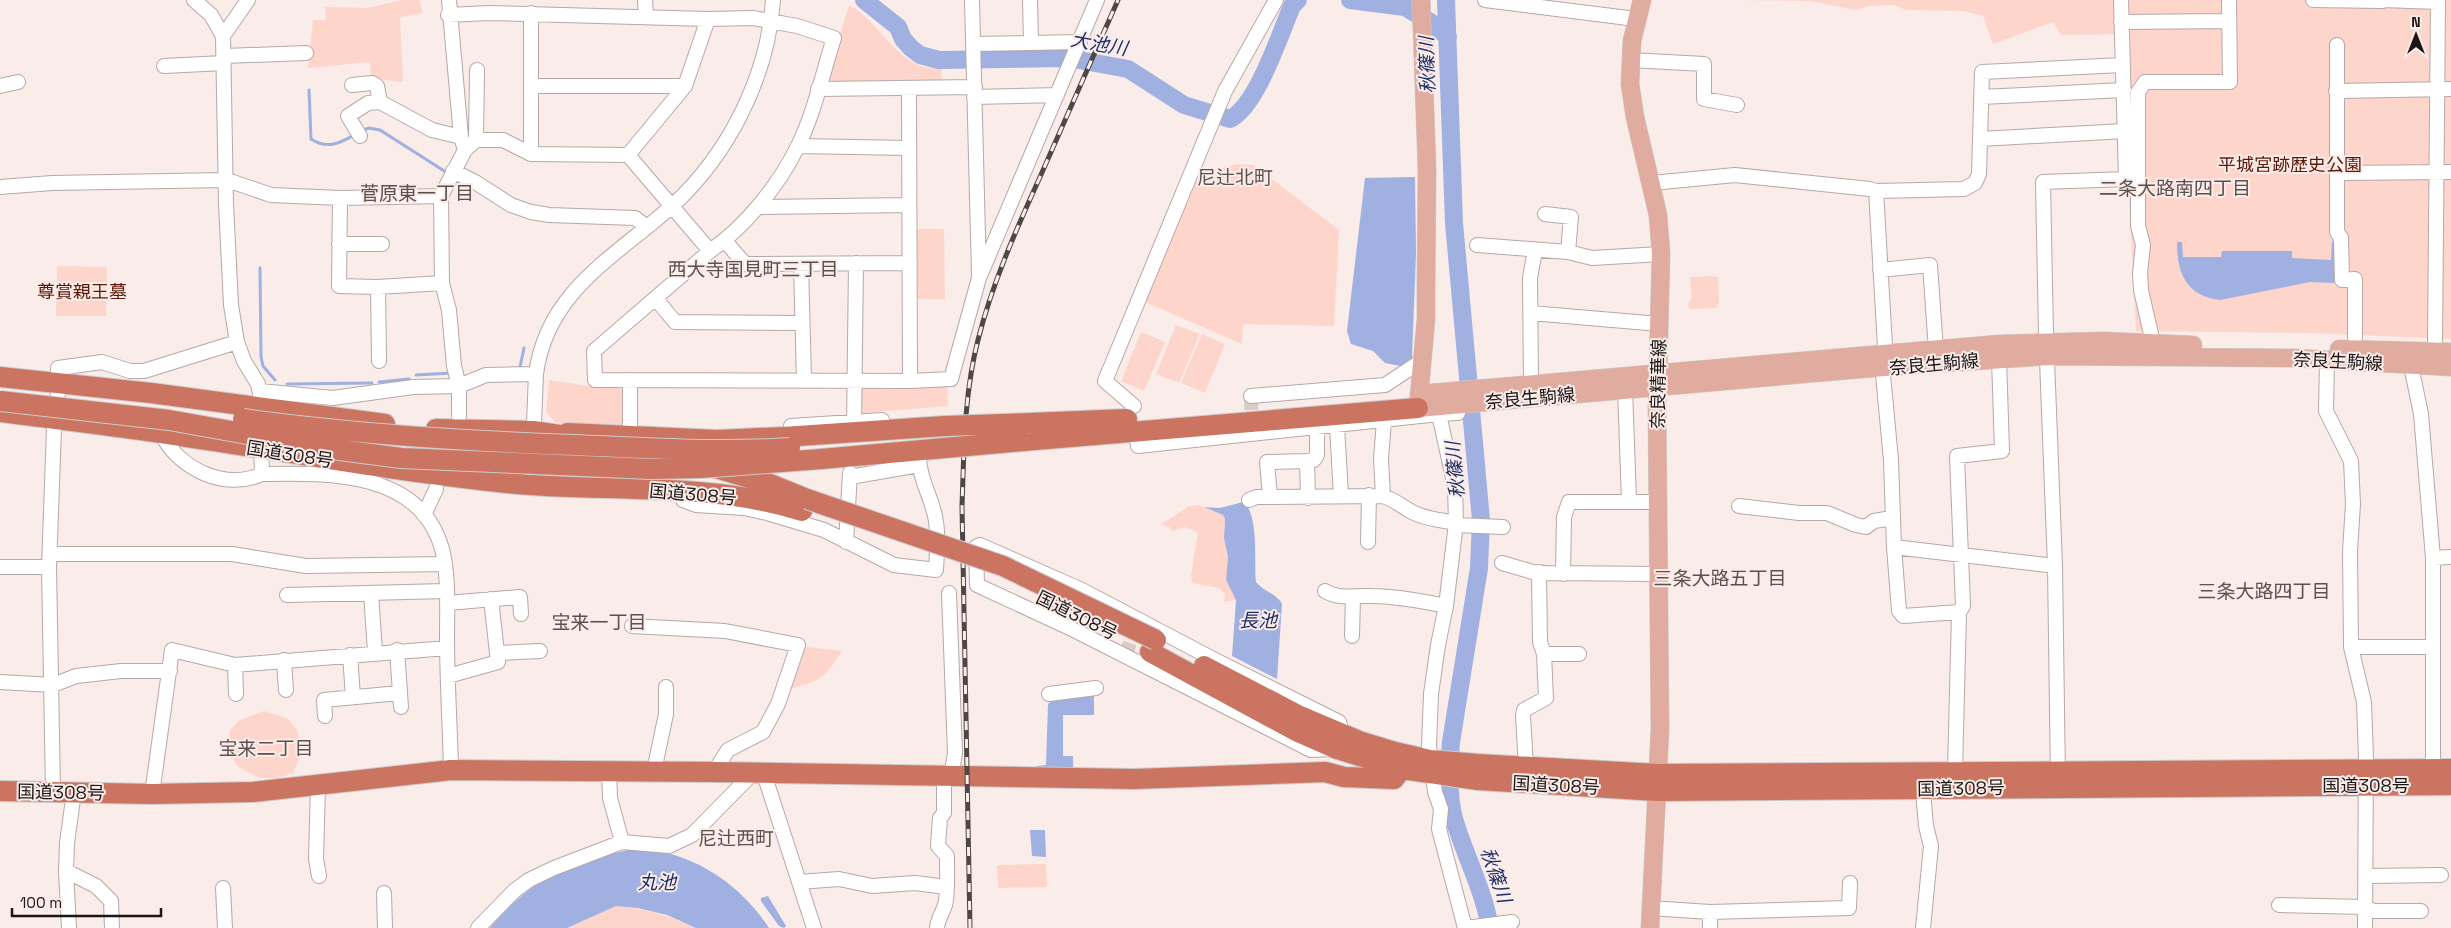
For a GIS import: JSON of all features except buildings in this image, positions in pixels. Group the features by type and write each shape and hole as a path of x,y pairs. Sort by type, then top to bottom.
{"highway":[{"name":"国道308号","path":"0,377 262,400 364,423 442,429 533,432 622,443 770,484 804,505"},
{"name":"国道308号","path":"0,389 127,402 355,433 445,440 689,450 756,450 822,458"},
{"name":"国道308号","path":"0,401 169,420 332,449 401,458 651,469 701,468 822,458 945,436"},
{"path":"1028,430 1131,413 1418,401"},
{"path":"533,432 750,439 945,436 1418,401"},
{"name":"国道308号","path":"0,412 161,433 443,483 532,478 804,505 1003,566 1153,646 1300,716 1340,742 1402,769 1434,768"},
{"path":"228,417 425,449 635,461 770,484"},
{"path":"532,478 648,476 712,478 822,458"},
{"path":"1325,772 1331,764 1340,742"},
{"name":"国道308号","path":"1340,742 1395,752 1434,768"},
{"name":"国道308号","path":"1472,771 1526,766 1657,782"},
{"path":"1434,768 1472,771"},
{"name":"国道308号","path":"0,790 152,794 253,792 451,770 609,770 948,777 1016,771 1134,779 1325,772 1344,777 1394,779 1402,769"},
{"name":"国道308号","path":"1472,771 1657,782 2442,777"},
{"name":"国道308号","path":"1922,780 1954,772 2058,779"}],"main road":[{"path":"1418,401 1426,319 1426,169 1421,0"},
{"name":"奈良精華線","path":"1642,0 1636,19 1630,60 1632,100 1652,183 1658,215 1661,254 1658,380 1657,782 1650,928"},
{"name":"奈良生駒線","path":"1486,400 1531,386 1658,380 1884,361 1998,358 2104,341 2451,352"},
{"name":"奈良生駒線","path":"1884,361 1936,350 2047,349 2327,359 2411,366 2451,367"},
{"name":"奈良生駒線","path":"1418,401 1440,404 1625,389 1658,380"}],"street":[{"path":"194,0 212,16 224,36 229,265 237,342 262,400 260,450 262,474"},
{"path":"449,0 448,15 463,143 452,174 440,196 442,283 449,310 454,366 459,386 459,416"},
{"path":"645,0 646,17"},
{"path":"532,478 536,374 538,359 548,328 570,293 673,205 720,150 737,121 761,65 771,20 773,0"},
{"path":"972,0 979,278"},
{"path":"1030,0 1031,42"},
{"path":"448,15 531,13 771,20 834,38 798,146 759,207 725,241 710,251 594,351 595,380 910,381 951,379 979,278 1097,0"},
{"path":"1131,413 1105,381 1225,91 1276,0"},
{"path":"1485,0 1636,19"},
{"path":"2058,779 2056,566 2047,349 2043,182 2126,179 2121,0"},
{"path":"2151,334 2141,290 2143,245 2138,226 2138,92 2145,82 2230,82 2229,0"},
{"path":"2313,0 2445,2 2444,172 2435,341"},
{"path":"224,36 248,2"},
{"path":"531,13 531,154"},
{"path":"628,155 685,86 708,19"},
{"path":"2121,29 2229,21"},
{"path":"973,46 1031,42 1076,52"},
{"path":"2337,44 2337,232 2341,238 2342,280 2355,279 2355,337"},
{"path":"164,66 306,53"},
{"path":"1630,60 1704,64 1704,99 1736,105"},
{"path":"1652,183 1735,175 1870,189 1876,192 1968,188 1974,183 1979,174 1982,72 2122,65"},
{"path":"476,140 477,70"},
{"path":"0,86 18,82"},
{"path":"352,85 372,83 377,86 380,102"},
{"path":"531,86 685,86"},
{"path":"818,88 909,88 1057,95"},
{"path":"909,88 910,381"},
{"path":"2336,91 2444,89"},
{"path":"1982,97 2124,90"},
{"path":"359,134 348,116 368,103 380,102 432,130 463,143 476,140 503,140 531,154 628,155 673,205 710,251"},
{"path":"1980,138 2125,131"},
{"path":"798,146 909,148"},
{"path":"2337,173 2444,172"},
{"path":"452,174 511,205 531,212 549,215 635,218 647,227"},
{"path":"0,187 52,183 227,180 272,195 340,198 440,196"},
{"path":"1876,192 1891,460 1892,518 1899,611 1903,616 1959,612"},
{"path":"340,198 339,286 378,287 442,283"},
{"path":"759,207 909,205"},
{"path":"1545,214 1571,217 1568,252"},
{"path":"725,241 745,264 910,263"},
{"path":"339,244 382,244"},
{"path":"1477,245 1568,252 1592,258 1661,254"},
{"path":"1531,386 1530,278 1535,250"},
{"path":"854,424 853,381 856,263"},
{"path":"801,264 804,381"},
{"path":"1880,270 1930,264 1936,350"},
{"path":"378,287 379,361"},
{"path":"656,299 675,322 802,323"},
{"path":"1531,313 1659,324"},
{"path":"54,791 50,560 55,419 59,383 58,368 102,362 130,371 144,371 237,342"},
{"path":"1954,772 1959,612 1963,606 1957,456 2002,451 1998,358"},
{"path":"2327,359 2326,411 2351,461 2354,504 2350,551 2351,647 2364,702 2366,776 2365,928"},
{"path":"1251,396 1385,385 1422,360"},
{"path":"2411,366 2421,414 2433,558 2433,647 2442,777"},
{"path":"262,400 333,398 413,388 459,386 486,375 536,374"},
{"path":"630,380 639,436 854,424 916,418 916,421"},
{"path":"1625,389 1629,500"},
{"path":"1137,440 1138,446 1253,432 1384,421 1440,404 1455,487 1457,525 1431,694 1435,792 1441,809 1440,829 1466,928 1511,922"},
{"path":"1384,421 1381,459 1384,496"},
{"path":"1337,426 1341,496"},
{"path":"1270,497 1267,462 1314,460 1317,455 1317,428"},
{"path":"161,433 166,443 201,473 215,478 230,480 251,479 262,474 306,473 371,481 397,493 424,515 433,526 445,564 451,770"},
{"path":"1307,461 1308,498"},
{"path":"682,493 683,500 696,505 744,508 767,513 824,530 846,542 894,565 936,570 937,534 934,511 920,476 919,462 850,475 846,542"},
{"path":"424,515 443,483"},
{"path":"1368,542 1369,496"},
{"path":"1248,500 1256,497 1384,496 1396,500 1412,512 1431,519 1457,525 1502,527"},
{"path":"1563,574 1564,517 1569,502 1629,500 1659,502"},
{"path":"1739,506 1799,513 1827,513 1856,525 1866,526 1874,521 1892,518"},
{"path":"980,545 1015,559 1082,590 1215,660 1339,722 1340,742 1311,750 1074,630 977,585 976,547 980,545"},
{"path":"1894,547 2056,566"},
{"path":"0,567 50,560 232,554 306,566 445,564"},
{"path":"2433,558 2451,557"},
{"path":"1502,563 1539,572 1563,574 1659,574"},
{"path":"1526,766 1524,710 1546,698 1544,654 1540,642 1539,572"},
{"path":"1325,591 1335,597 1371,596 1446,606"},
{"path":"370,593 375,652"},
{"path":"287,596 370,593 491,599 520,597 522,614"},
{"path":"937,928 939,914 945,905 947,856 938,846 940,818 944,812 948,777 956,753 950,593"},
{"path":"1352,636 1353,597"},
{"path":"448,676 498,662 499,653 491,599"},
{"path":"632,626 725,631 798,645 778,704 762,732 728,750 714,772"},
{"path":"2351,647 2433,647"},
{"path":"152,794 172,650 218,659 236,665 397,650 447,648"},
{"path":"397,650 401,708"},
{"path":"499,653 540,651"},
{"path":"1544,654 1579,654"},
{"path":"350,655 354,697"},
{"path":"284,660 286,690"},
{"path":"236,665 236,694"},
{"path":"0,682 53,685 85,675 121,671 170,671"},
{"path":"654,771 666,714 666,687"},
{"path":"1050,694 1096,688"},
{"path":"325,716 324,700 399,693"},
{"path":"609,770 610,798 622,842"},
{"path":"478,928 514,891 529,880 582,856 622,842 669,846 692,836 759,773 814,928"},
{"path":"1922,780 1931,846 1922,928"},
{"path":"318,786 316,859 319,876"},
{"path":"69,928 66,871 67,843 74,792"},
{"path":"66,871 96,886 111,901 112,928"},
{"path":"2366,876 2441,875"},
{"path":"799,882 827,878 872,886 915,883 946,887"},
{"path":"1650,908 1710,912 1849,908 1850,883"},
{"path":"223,888 225,928"},
{"path":"384,893 385,928"},
{"path":"2280,905 2366,906 2373,911 2421,911"},
{"path":"1710,912 1710,928"}],"green space":[{"path":"401,0 419,0 423,13 400,17 403,82 371,78 370,62 308,68 313,20 326,20 325,7 368,8"},
{"name":"平城宮跡歴史公園","path":"1740,0 2451,0 2451,339 2311,333 2136,331 2128,177 2125,34 2061,35 2053,22 1993,44 1983,16 1963,11 1906,10 1894,5 1869,6 1855,10 1812,1"},
{"path":"849,5 872,23 902,55 914,63 927,67 942,68 941,81 831,83 827,76"},
{"path":"1237,164 1253,165 1339,230 1334,326 1243,324 1242,344 1145,302 1197,181 1208,172"},
{"path":"914,229 944,229 945,299 914,299"},
{"name":"尊賞親王墓","path":"57,266 107,267 106,316 56,316"},
{"path":"1690,277 1718,277 1719,303 1716,308 1690,309 1688,304 1692,298"},
{"path":"1176,325 1200,334 1179,383 1156,374"},
{"path":"1141,332 1165,342 1144,391 1121,381"},
{"path":"1202,334 1225,344 1205,393 1181,383"},
{"path":"549,380 588,386 621,386 626,392 626,419 620,426 556,423 546,412"},
{"path":"858,384 947,384 948,406 863,413 858,409"},
{"path":"1198,505 1223,515 1226,519 1224,527 1228,557 1226,580 1236,600 1224,602 1225,594 1219,588 1193,583 1191,576 1198,532 1185,527 1172,531 1169,527 1161,524 1188,507"},
{"path":"805,647 842,651 821,677 789,689"},
{"path":"264,711 287,718 297,730 302,751 293,773 279,778 259,778 237,766 228,748 230,730 240,720"},
{"path":"1046,864 1047,887 998,888 997,865"},
{"path":"616,906 657,913 696,928 567,928"}],"water":[{"path":"1415,177 1416,253 1412,358 1406,367 1385,363 1373,351 1351,344 1347,331 1365,178"},
{"path":"2177,242 2182,242 2183,257 2221,257 2222,251 2292,251 2292,258 2331,260 2332,242 2340,242 2338,280 2334,283 2310,282 2220,300 2208,298 2191,288 2186,281 2179,264"},
{"name":"長池","path":"1243,502 1252,516 1254,527 1256,582 1277,597 1282,604 1277,679 1232,656 1236,600 1226,580 1228,557 1224,538 1225,519 1223,515 1204,507 1220,508"},
{"path":"1094,692 1094,715 1063,715 1063,756 1073,756 1073,770 1036,770 1036,766 1046,765 1048,704 1051,701"},
{"path":"1030,830 1045,830 1046,857 1032,856"},
{"name":"丸池","path":"628,850 663,852 695,863 710,871 737,890 769,928 696,928 667,915 638,908 616,906 567,928 490,928 536,885 586,861"},
{"path":"768,896 786,926 784,928 779,926 761,901 761,898"}],"waterway":[{"name":"大池川","path":"864,0 898,27 903,39 920,55 939,60 1068,58 1128,69 1184,105 1230,119 1240,112 1258,85 1267,68 1292,6 1298,0"},
{"name":"大池川","path":"1350,0 1405,7 1430,22 1448,37"},
{"name":"秋篠川","path":"1446,0 1454,223 1481,520 1479,568 1451,742 1450,783 1451,804 1455,822 1479,888 1490,928"},
{"path":"309,90 311,139 328,145 356,134"},
{"path":"361,131 369,128 380,130 449,174"},
{"path":"260,268 261,357 263,366 275,380"},
{"path":"517,369 520,367 524,348"},
{"path":"416,375 452,373"},
{"path":"379,382 409,379"},
{"path":"287,384 372,383"}],"tunnel":[{"path":"1251,396 1252,430"},
{"path":"1048,618 1058,585"},
{"path":"1125,656 1138,622"}],"railway":[{"path":"970,928 962,506 967,402 973,360 990,298 1005,257 1118,0"}],"district":[{"name":"尼辻北町","path":"1235,177"},
{"name":"二条大路南四丁目","path":"2175,188"},
{"name":"菅原東一丁目","path":"417,193"},
{"name":"西大寺国見町三丁目","path":"753,269"},
{"name":"三条大路五丁目","path":"1720,578"},
{"name":"三条大路四丁目","path":"2264,591"},
{"name":"宝来一丁目","path":"599,622"},
{"name":"宝来二丁目","path":"266,748"},
{"name":"尼辻西町","path":"736,838"}]}
